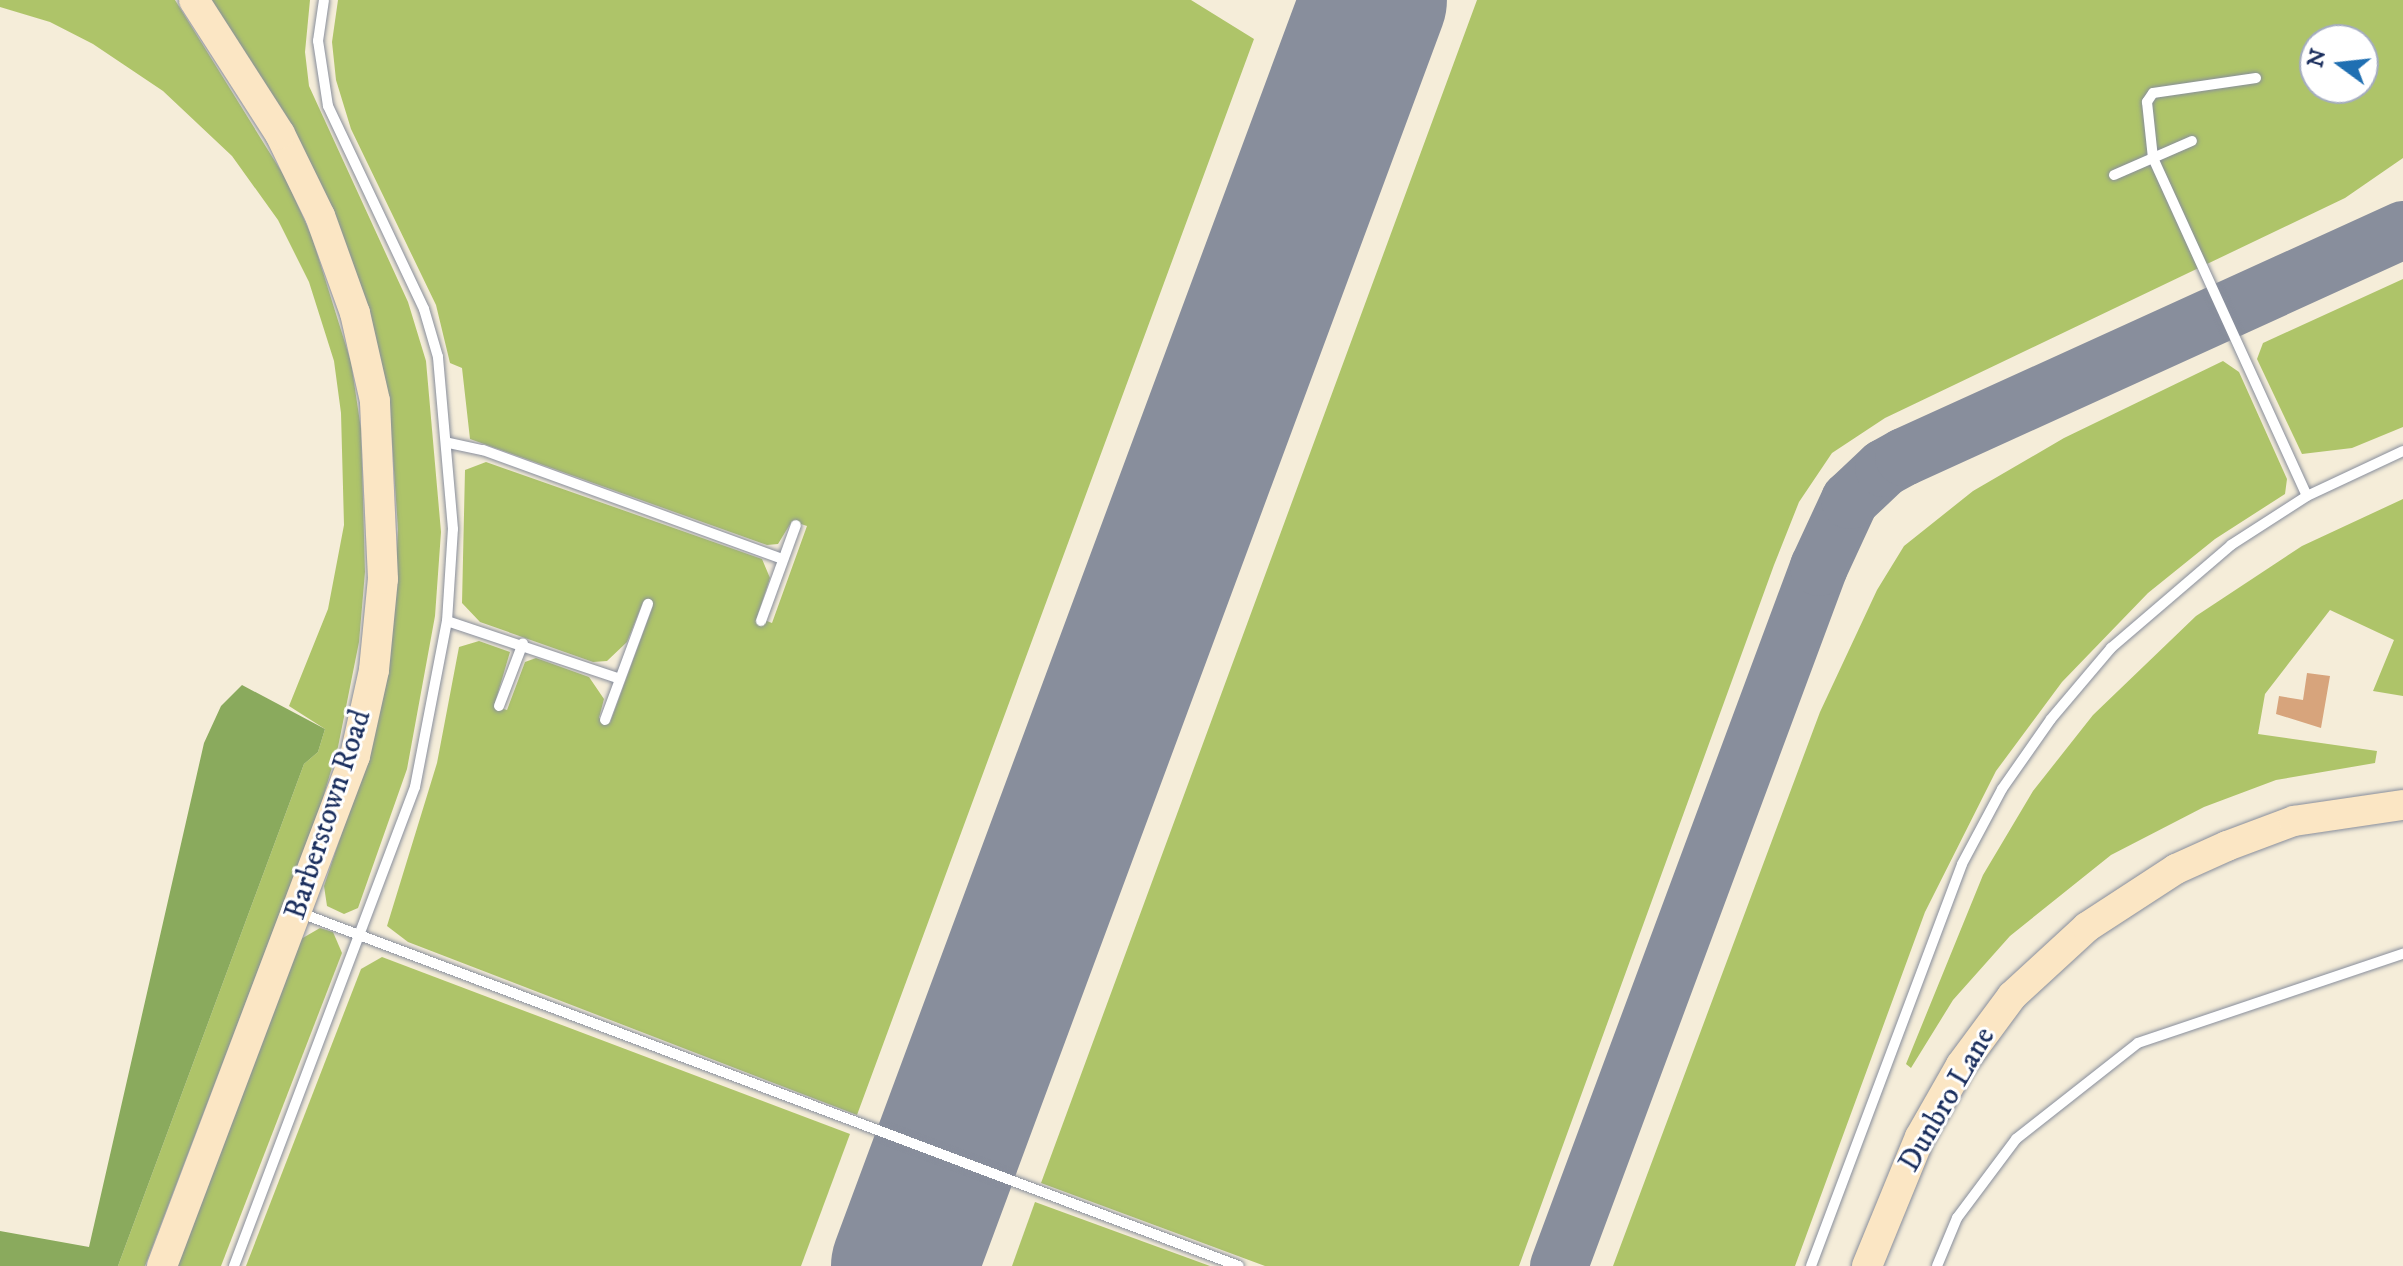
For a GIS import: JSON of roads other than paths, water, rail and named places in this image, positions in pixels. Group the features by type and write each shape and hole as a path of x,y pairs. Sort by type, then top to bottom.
{"main road":[{"name":"Barberstown Road","path":"162,1266 355,756 374,670 383,579 375,401 355,313 320,216 280,134 194,0"},
{"name":"Dunbro Lane","path":"1867,1266 1920,1137 1961,1065 2012,996 2087,927 2176,869 2227,846 2294,821 2403,805"}],"lane":[{"path":"234,1266 362,935 415,787 447,621 453,529 449,443 438,357 424,309 324,92 318,41 324,0"},
{"path":"2256,78 2153,93 2147,102 2153,158 2307,496"},
{"path":"2114,175 2192,141"},
{"path":"449,443 483,450 783,559"},
{"path":"1811,1266 1956,878 2002,789 2051,719 2111,648 2172,590 2307,496 2403,451"},
{"path":"761,621 796,525"},
{"path":"605,720 648,604"},
{"path":"447,621 523,643 620,679"},
{"path":"499,706 523,643"},
{"path":"298,912 1239,1266"},
{"path":"1937,1266 1957,1218 2016,1139 2138,1043 2403,954"}]}
